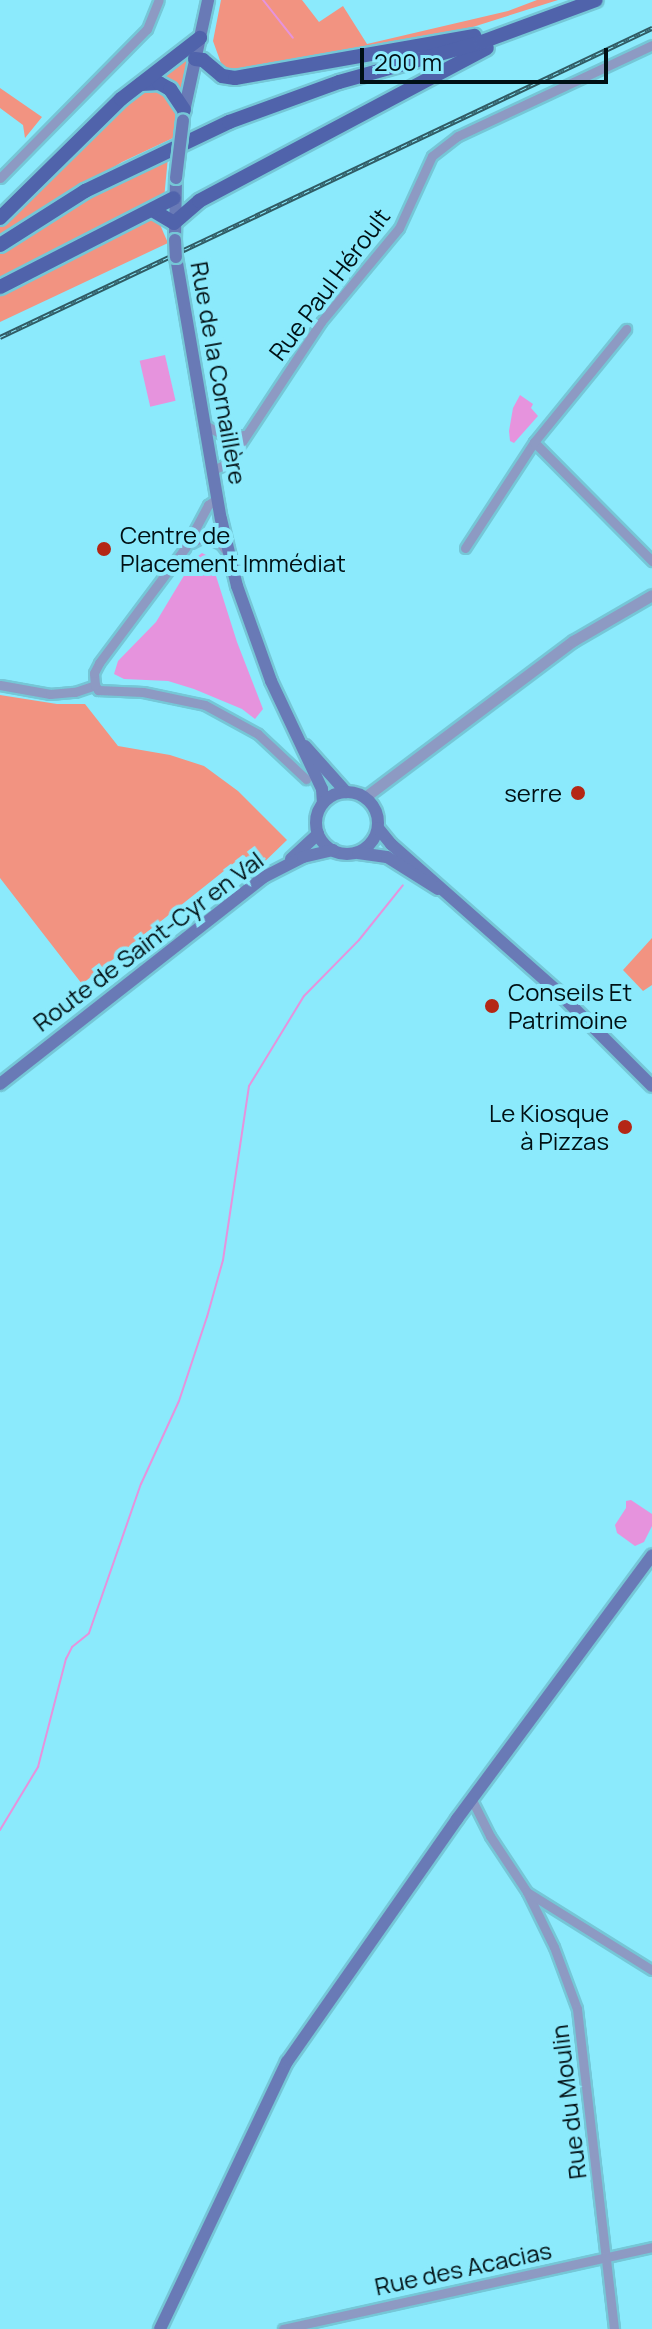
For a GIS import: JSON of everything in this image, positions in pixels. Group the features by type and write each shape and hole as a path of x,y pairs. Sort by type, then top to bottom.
{"main road":[{"name":"Rue de la Cornaillère","path":"208,0 184,115 175,187 176,257 228,554 248,621 271,681 322,789 323,803"},
{"path":"0,245 85,191 229,122 327,86 522,29 596,0"},
{"path":"195,59 203,60 222,76 235,78 522,29"},
{"path":"154,211 174,223 199,201 522,29"},
{"path":"0,218 141,84 200,38"},
{"path":"141,84 159,83 170,89 184,115"},
{"path":"0,287 154,211 175,187 187,201 199,201"},
{"name":"Rue de la Cornaillère","path":"301,742 346,792"},
{"path":"446,893 387,857 333,850 318,834 316,823 323,803 346,792 365,797 376,811 378,828 391,844 557,991 652,1086"},
{"path":"355,852 370,843 378,828"},
{"name":"Route de Saint-Cyr en Val","path":"0,1084 228,902 287,863 318,834"},
{"name":"Route de Saint-Cyr en Val","path":"287,863 333,850"},
{"path":"160,2329 287,2062 472,1800 652,1555"}],"street":[{"path":"0,178 147,29 157,5"},
{"name":"Rue Paul Héroult","path":"213,470 228,463 321,322 399,228 432,156 458,136 652,45"},
{"path":"465,548 534,442 626,329"},
{"path":"205,425 228,438 244,435"},
{"path":"534,442 652,561"},
{"path":"218,498 208,505 185,548 99,663 94,673 95,685 98,690 143,692 205,705 258,734 306,779"},
{"path":"185,548 197,537 205,536 221,544 228,554"},
{"path":"365,797 573,641 652,595"},
{"path":"0,685 50,694 75,692 95,685"},
{"name":"Rue du Moulin","path":"472,1800 496,1845 527,1892 554,1947 577,2009 614,2329"},
{"path":"527,1892 652,1970"},
{"name":"Rue des Acacias","path":"283,2329 652,2247"}],"shaded area":[{"path":"221,0 302,0 319,22 343,6 367,44 508,11 537,0 558,0 457,32 237,71 222,66 213,41"},
{"path":"193,47 182,95 149,78"},
{"path":"152,87 171,94 176,111 173,138 122,162 0,238 0,222 138,91"},
{"path":"0,88 42,117 25,138 23,125 0,108"},
{"path":"168,157 164,199 0,284 0,251 24,234"},
{"path":"146,218 158,220 168,243 0,322 0,292"},
{"path":"165,355 176,401 150,407 140,361"},
{"path":"520,395 533,404 531,408 538,416 514,443 510,441 509,431 513,408"},
{"path":"202,553 210,557 237,642 263,709 255,719 242,709 194,689 168,681 124,679 114,674 118,661 156,622 194,559"},
{"path":"0,695 57,704 85,704 118,746 170,755 204,766 238,791 287,840 257,869 244,855 82,984 0,878"},
{"path":"652,938 652,985 643,991 623,970"},
{"path":"631,1500 652,1514 652,1526 644,1542 635,1546 617,1533 615,1525 626,1508 626,1501"}],"waterway":[{"path":"263,0 293,38"},
{"path":"0,1830 38,1767 66,1659 72,1647 89,1633 141,1484 179,1401 223,1260 249,1086 304,996 359,940 403,885"}],"railway":[{"path":"0,337 652,28"}],"place":[{"name":"Centre de Placement Immédiat","path":"104,549"},
{"name":"serre","path":"578,793"},
{"name":"Conseils Et Patrimoine","path":"492,1006"},
{"name":"Le Kiosque à Pizzas","path":"625,1127"}]}
